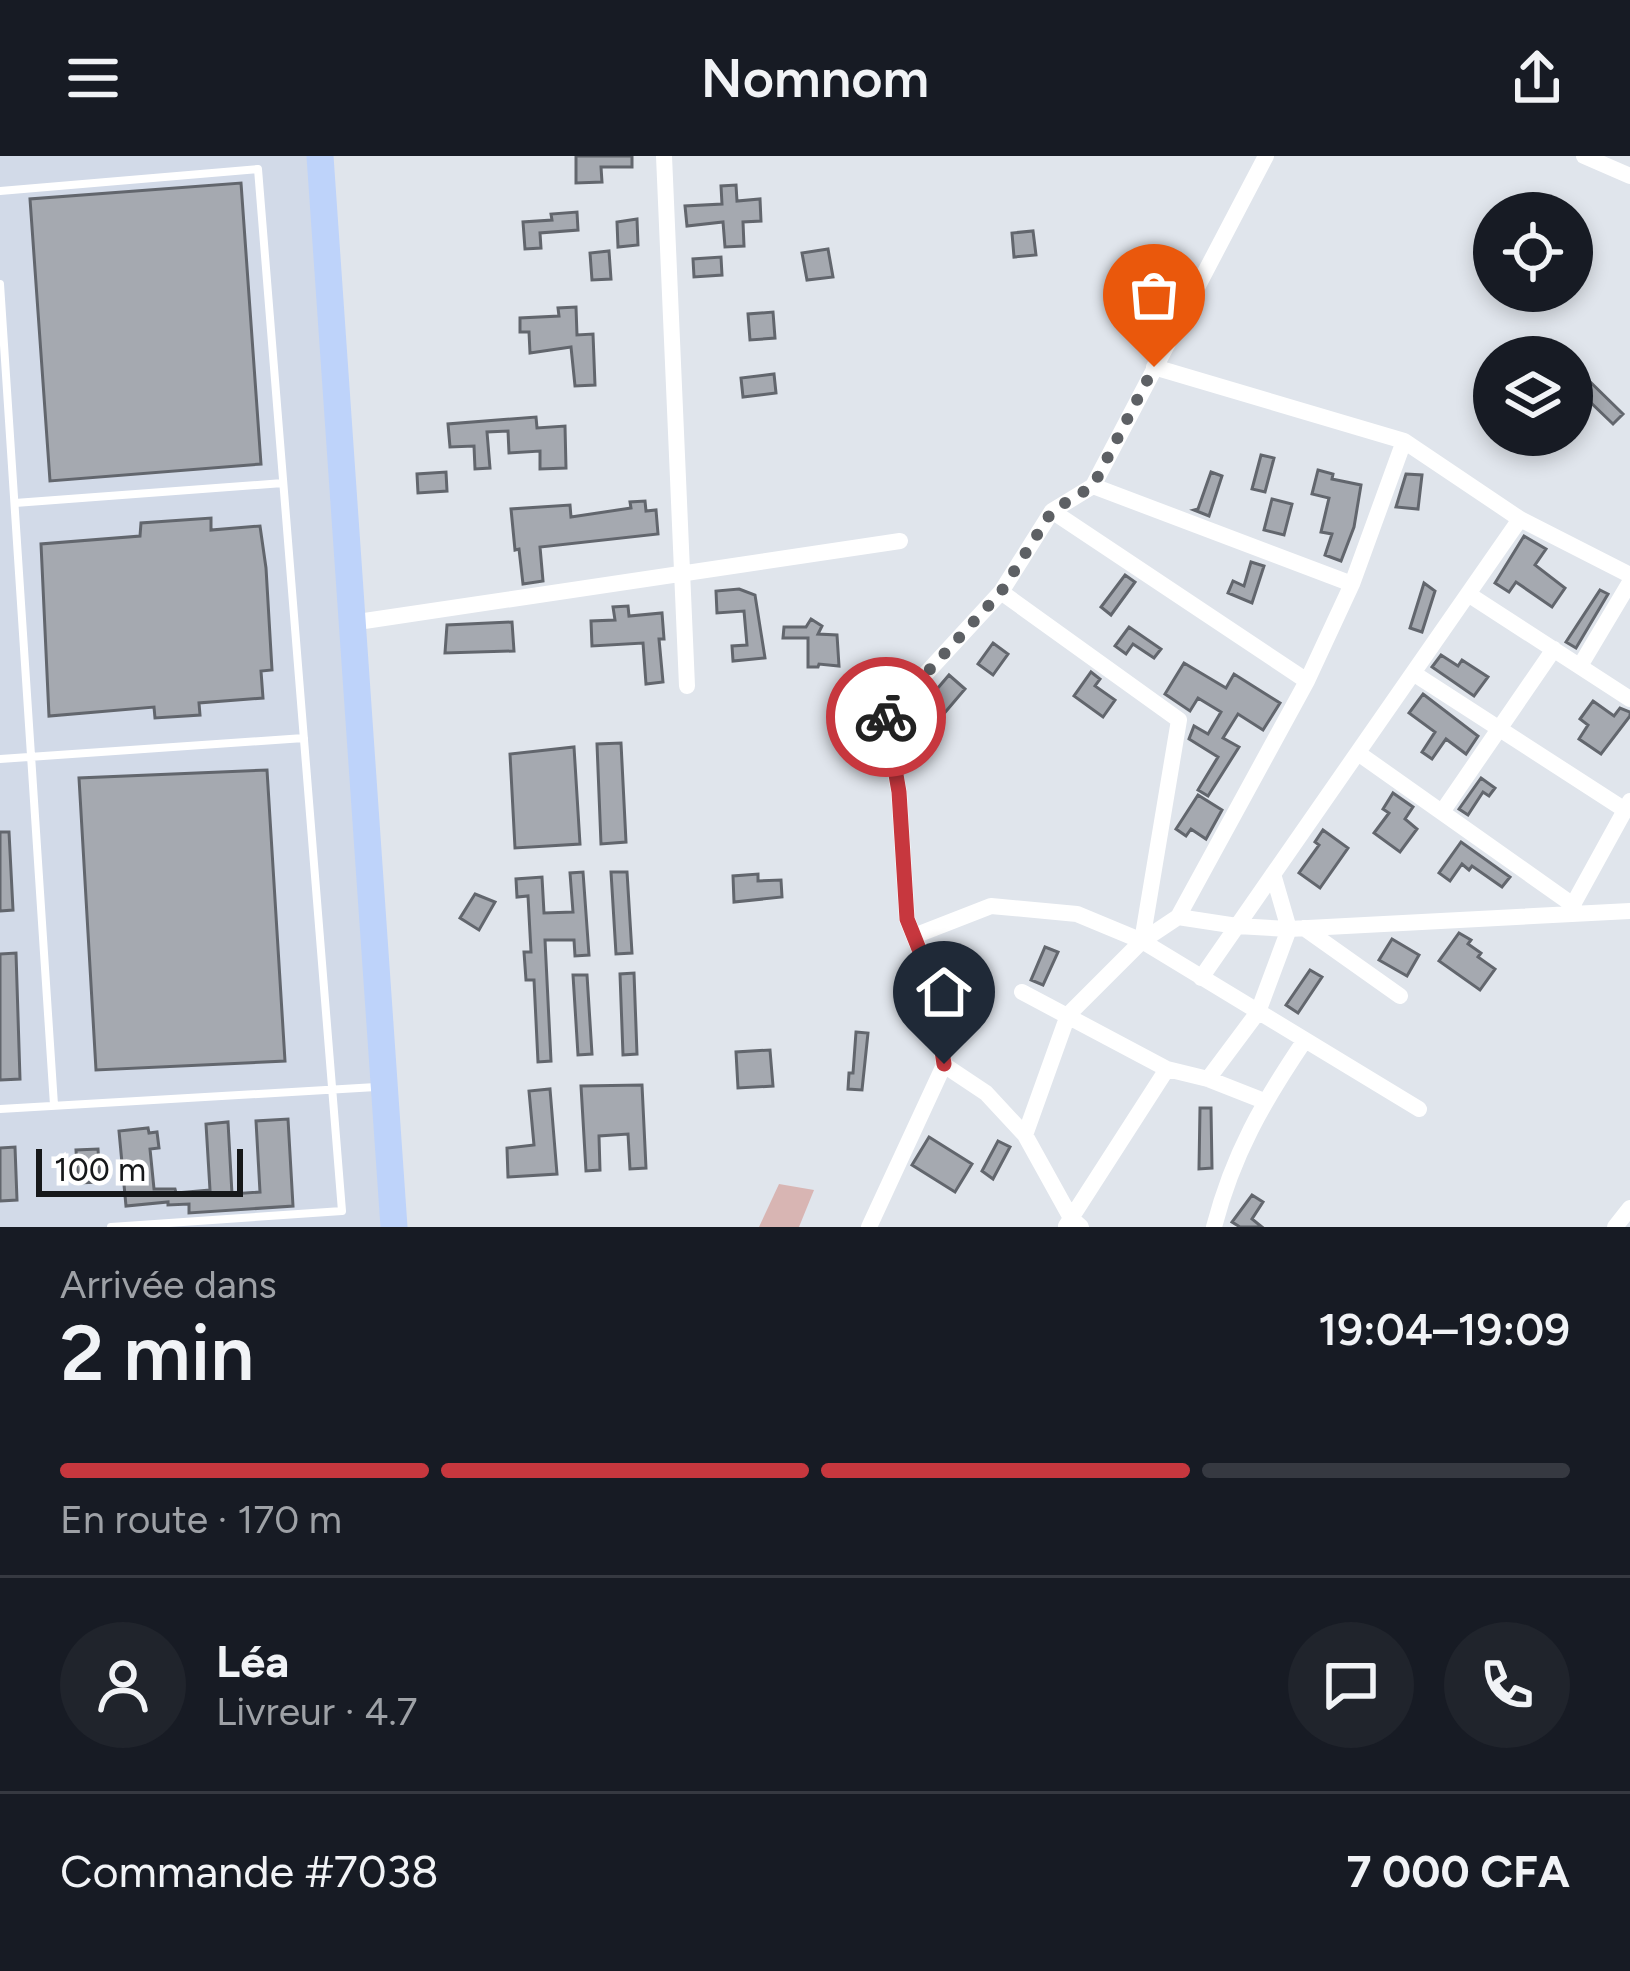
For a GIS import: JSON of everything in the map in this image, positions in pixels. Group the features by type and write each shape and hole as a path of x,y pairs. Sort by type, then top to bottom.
{"main road":[{"path":"320,156 394,1227"}],"street":[{"path":"664,156 687,686"},
{"path":"869,1227 944,1064 931,979 907,919 899,792 885,718 1001,592 1052,511 1093,486 1266,156"},
{"path":"1584,156 1630,176"},
{"path":"1154,367 1404,441 1520,520 1630,578 1580,666"},
{"path":"1025,1135 1068,1015 1142,941 1178,917 1307,681 1352,584 1404,441"},
{"path":"1093,486 1352,584"},
{"path":"1052,511 1307,681"},
{"path":"1201,978 1520,520"},
{"path":"350,623 900,542"},
{"path":"1001,592 1179,720 1142,941"},
{"path":"1468,594 1630,699"},
{"path":"1442,812 1555,649"},
{"path":"1413,673 1627,806 1570,910"},
{"path":"1358,753 1570,910"},
{"path":"1273,874 1296,928 1400,996"},
{"path":"914,937 991,906 1077,914 1142,941 1419,1109"},
{"path":"1178,917 1296,928 1570,910 1630,911"},
{"path":"1208,1079 1258,1012 1296,928"},
{"path":"1022,992 1167,1069 1264,1101"},
{"path":"1214,1227 1229,1173 1264,1101 1305,1040"},
{"path":"944,1064 986,1093 1025,1135 1072,1224"},
{"path":"1072,1224 1167,1069"},
{"path":"1615,1227 1630,1208"}],"lane":[{"path":"0,191 257,170 342,1211 112,1227"},
{"path":"0,284 53,1106"},
{"path":"15,503 283,483"},
{"path":"0,759 304,738"},
{"path":"0,1109 383,1087"}],"shaded area":[{"path":"0,156 313,156 381,1227 0,1227"},
{"path":"779,1184 814,1190 799,1227 759,1227"}],"building":[{"path":"576,156 632,156 632,167 601,167 602,182 576,183"},
{"path":"241,183 261,464 50,481 30,199"},
{"path":"736,185 737,201 760,199 761,221 743,222 744,246 725,247 723,222 687,226 685,206 722,204 721,186"},
{"path":"577,212 578,230 540,233 541,248 525,249 523,222"},
{"path":"637,219 638,245 618,247 617,222"},
{"path":"1033,231 1036,255 1014,257 1012,233"},
{"path":"828,249 833,277 807,280 802,253"},
{"path":"609,251 611,279 592,280 590,253"},
{"path":"721,257 722,275 694,277 693,259"},
{"path":"576,307 577,335 593,334 595,385 575,386 571,347 530,353 529,332 520,332 520,318 559,316 558,308"},
{"path":"773,312 775,338 750,340 748,314"},
{"path":"774,374 776,393 743,397 741,378"},
{"path":"1593,385 1623,414 1613,424 1593,405"},
{"path":"536,417 537,428 565,426 566,468 540,469 540,451 509,453 508,431 487,432 490,468 475,469 474,446 450,447 448,424"},
{"path":"1261,455 1274,458 1265,492 1252,489"},
{"path":"1318,470 1333,474 1332,479 1361,485 1354,527 1341,561 1325,555 1332,534 1321,532 1329,498 1312,494"},
{"path":"446,472 447,491 418,493 417,474"},
{"path":"1211,472 1222,476 1209,516 1194,510"},
{"path":"1406,474 1422,475 1418,509 1396,507"},
{"path":"1272,499 1292,504 1284,535 1264,530"},
{"path":"645,501 646,511 656,510 658,534 540,547 543,581 523,584 511,509 570,505 571,517 631,508 630,502"},
{"path":"211,518 211,530 260,526 272,670 261,671 263,698 199,703 200,715 155,718 154,707 49,716 41,544 140,536 141,523"},
{"path":"1524,536 1546,549 1535,565 1565,588 1552,607 1516,582 1509,592 1495,583"},
{"path":"1251,562 1264,566 1252,603 1228,593 1233,581 1244,586"},
{"path":"1125,575 1135,582 1111,615 1101,607"},
{"path":"1424,583 1435,591 1422,632 1410,628"},
{"path":"739,589 755,595 765,658 733,661 732,646 747,645 744,611 717,613 716,591"},
{"path":"1600,590 1608,594 1576,648 1566,642"},
{"path":"628,606 629,616 662,613 663,682 646,684 643,643 592,646 591,621 615,620 613,607"},
{"path":"811,619 822,626 818,634 837,635 839,666 808,667 808,638 783,638 784,627 806,627"},
{"path":"512,622 514,651 445,653 447,625"},
{"path":"1129,627 1161,649 1154,658 1133,644 1126,654 1115,646"},
{"path":"993,643 1008,654 993,675 978,664"},
{"path":"1441,655 1458,666 1462,660 1488,677 1474,696 1432,667"},
{"path":"1184,663 1226,688 1234,674 1280,703 1263,730 1238,714 1223,738 1239,747 1208,796 1198,790 1218,757 1189,739 1194,726 1208,734 1221,712 1198,698 1190,711 1165,694"},
{"path":"1091,672 1100,679 1095,686 1115,700 1103,717 1074,696"},
{"path":"949,675 965,689 930,730 914,716"},
{"path":"1423,694 1478,736 1466,754 1446,739 1432,759 1422,752 1435,732 1409,713"},
{"path":"1593,701 1614,716 1620,708 1630,712 1601,754 1579,739 1588,725 1580,719"},
{"path":"621,743 626,842 601,844 597,744"},
{"path":"574,747 580,844 515,848 510,754"},
{"path":"267,770 285,1061 96,1070 79,778"},
{"path":"1481,778 1495,788 1489,796 1483,792 1468,815 1459,809"},
{"path":"1393,793 1413,807 1405,819 1417,829 1400,852 1374,833 1389,813 1383,809"},
{"path":"1198,795 1222,810 1206,839 1191,829 1186,836 1176,829"},
{"path":"1323,830 1348,848 1320,888 1299,873 1319,845 1315,842"},
{"path":"0,832 9,832 13,910 0,911"},
{"path":"1461,842 1510,877 1502,887 1472,866 1469,870 1462,864 1450,881 1439,873"},
{"path":"583,872 589,955 575,956 574,940 545,940 551,1061 538,1062 534,980 526,980 524,952 531,952 528,896 517,897 516,879 542,877 544,913 573,912 570,873"},
{"path":"611,872 627,872 632,953 616,954"},
{"path":"758,874 758,881 781,880 782,897 734,902 733,876"},
{"path":"475,894 495,902 479,930 460,918"},
{"path":"1459,933 1495,969 1480,990 1439,961"},
{"path":"1392,939 1419,955 1407,976 1379,960"},
{"path":"1045,947 1058,952 1043,985 1031,980"},
{"path":"16,953 20,1079 0,1080 0,954"},
{"path":"1310,970 1322,977 1298,1013 1286,1005"},
{"path":"634,973 637,1054 623,1055 620,974"},
{"path":"573,975 587,975 592,1054 578,1055"},
{"path":"856,1032 868,1033 862,1090 848,1089"},
{"path":"770,1050 773,1086 738,1088 736,1052"},
{"path":"642,1085 646,1168 630,1169 628,1134 599,1136 600,1170 586,1171 581,1086"},
{"path":"550,1089 557,1174 508,1177 507,1148 534,1145 529,1091"},
{"path":"1200,1108 1211,1108 1212,1168 1199,1169"},
{"path":"288,1119 293,1206 189,1213 189,1204 126,1206 119,1131 148,1128 149,1133 157,1132 159,1148 150,1149 154,1189 175,1189 176,1193 210,1190 206,1124 228,1122 232,1194 260,1192 256,1121"},
{"path":"929,1137 972,1164 955,1192 912,1165"},
{"path":"998,1141 1010,1147 993,1179 982,1171"},
{"path":"15,1147 17,1200 0,1201 0,1148"},
{"path":"98,1149 100,1182 78,1183 76,1150"},
{"path":"1252,1195 1263,1202 1252,1219 1262,1227 1240,1227 1232,1222"}],"way so far":[{"path":"886,717 1001,592 1052,511 1093,486 1154,367"}],"route":[{"path":"886,717 899,792 907,919 931,979 944,1064"}]}
